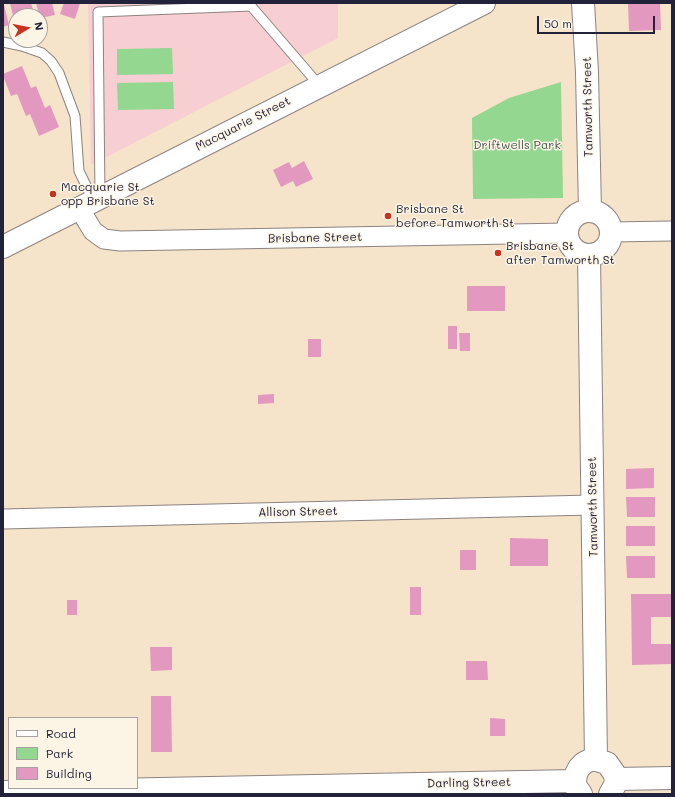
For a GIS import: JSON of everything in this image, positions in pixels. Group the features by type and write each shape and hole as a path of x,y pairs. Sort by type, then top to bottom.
{"street":[{"name":"Macquarie Street","path":"3,246 484,3"},
{"name":"Tamworth Street","path":"584,3 587,64 590,211"},
{"name":"Brisbane Street","path":"91,202 93,231 104,239 120,241 567,233"},
{"path":"590,211 602,216 606,220 610,232 610,239 602,250 589,255 576,251 571,246 567,233 568,226 572,219 583,212 590,211"},
{"path":"610,232 672,231"},
{"name":"Tamworth Street","path":"589,255 596,760"},
{"name":"Allison Street","path":"3,518 592,506"},
{"path":"578,787 579,768 590,760 607,763 614,773 613,787 672,778"},
{"name":"Darling Street","path":"3,792 578,787"}],"lane":[{"path":"91,202 98,12 251,6 319,86"},
{"path":"3,42 22,46 42,53 59,73 74,116 79,171 91,202"}],"shaded area":[{"path":"88,3 338,3 338,38 91,165"}],"green space":[{"path":"172,48 173,74 117,75 117,49"},
{"path":"173,82 174,109 118,110 117,83"},
{"name":"Driftwells Park","path":"561,82 563,198 473,199 472,118 509,98"}],"building":[{"path":"10,3 31,3 33,8 11,8"},
{"path":"36,3 52,3 55,15 48,16 48,8 37,8"},
{"path":"64,3 80,3 75,19 60,14"},
{"path":"628,3 660,3 661,30 629,31"},
{"path":"3,5 4,5 8,25 3,27"},
{"path":"22,66 31,88 36,86 45,108 50,105 59,127 39,136 30,114 26,116 17,94 11,96 3,76 3,74"},
{"path":"304,161 313,179 296,187 293,181 281,187 273,170 289,162 292,168"},
{"path":"467,286 505,286 505,311 467,311"},
{"path":"448,326 457,326 457,349 448,349"},
{"path":"459,333 470,333 470,351 460,351"},
{"path":"308,339 321,339 321,357 308,357"},
{"path":"274,394 274,403 258,404 258,395"},
{"path":"654,468 654,488 626,489 626,469"},
{"path":"626,497 655,497 655,517 627,517"},
{"path":"626,526 655,526 655,546 626,546"},
{"path":"510,538 548,539 548,566 510,566"},
{"path":"460,550 476,550 476,570 460,570"},
{"path":"626,556 655,556 655,578 627,578"},
{"path":"410,587 421,587 421,615 410,615"},
{"path":"631,594 672,594 672,617 651,617 651,644 672,644 672,664 632,665"},
{"path":"67,600 77,600 77,615 67,615"},
{"path":"150,647 172,647 172,670 151,671"},
{"path":"466,661 487,661 488,680 466,680"},
{"path":"151,696 171,696 172,752 151,752"},
{"path":"490,718 505,719 505,736 490,736"}],"place":[{"name":"Macquarie St opp Brisbane St","path":"53,194"},
{"name":"Brisbane St before Tamworth St","path":"388,216"},
{"name":"Brisbane St after Tamworth St","path":"498,253"}]}
